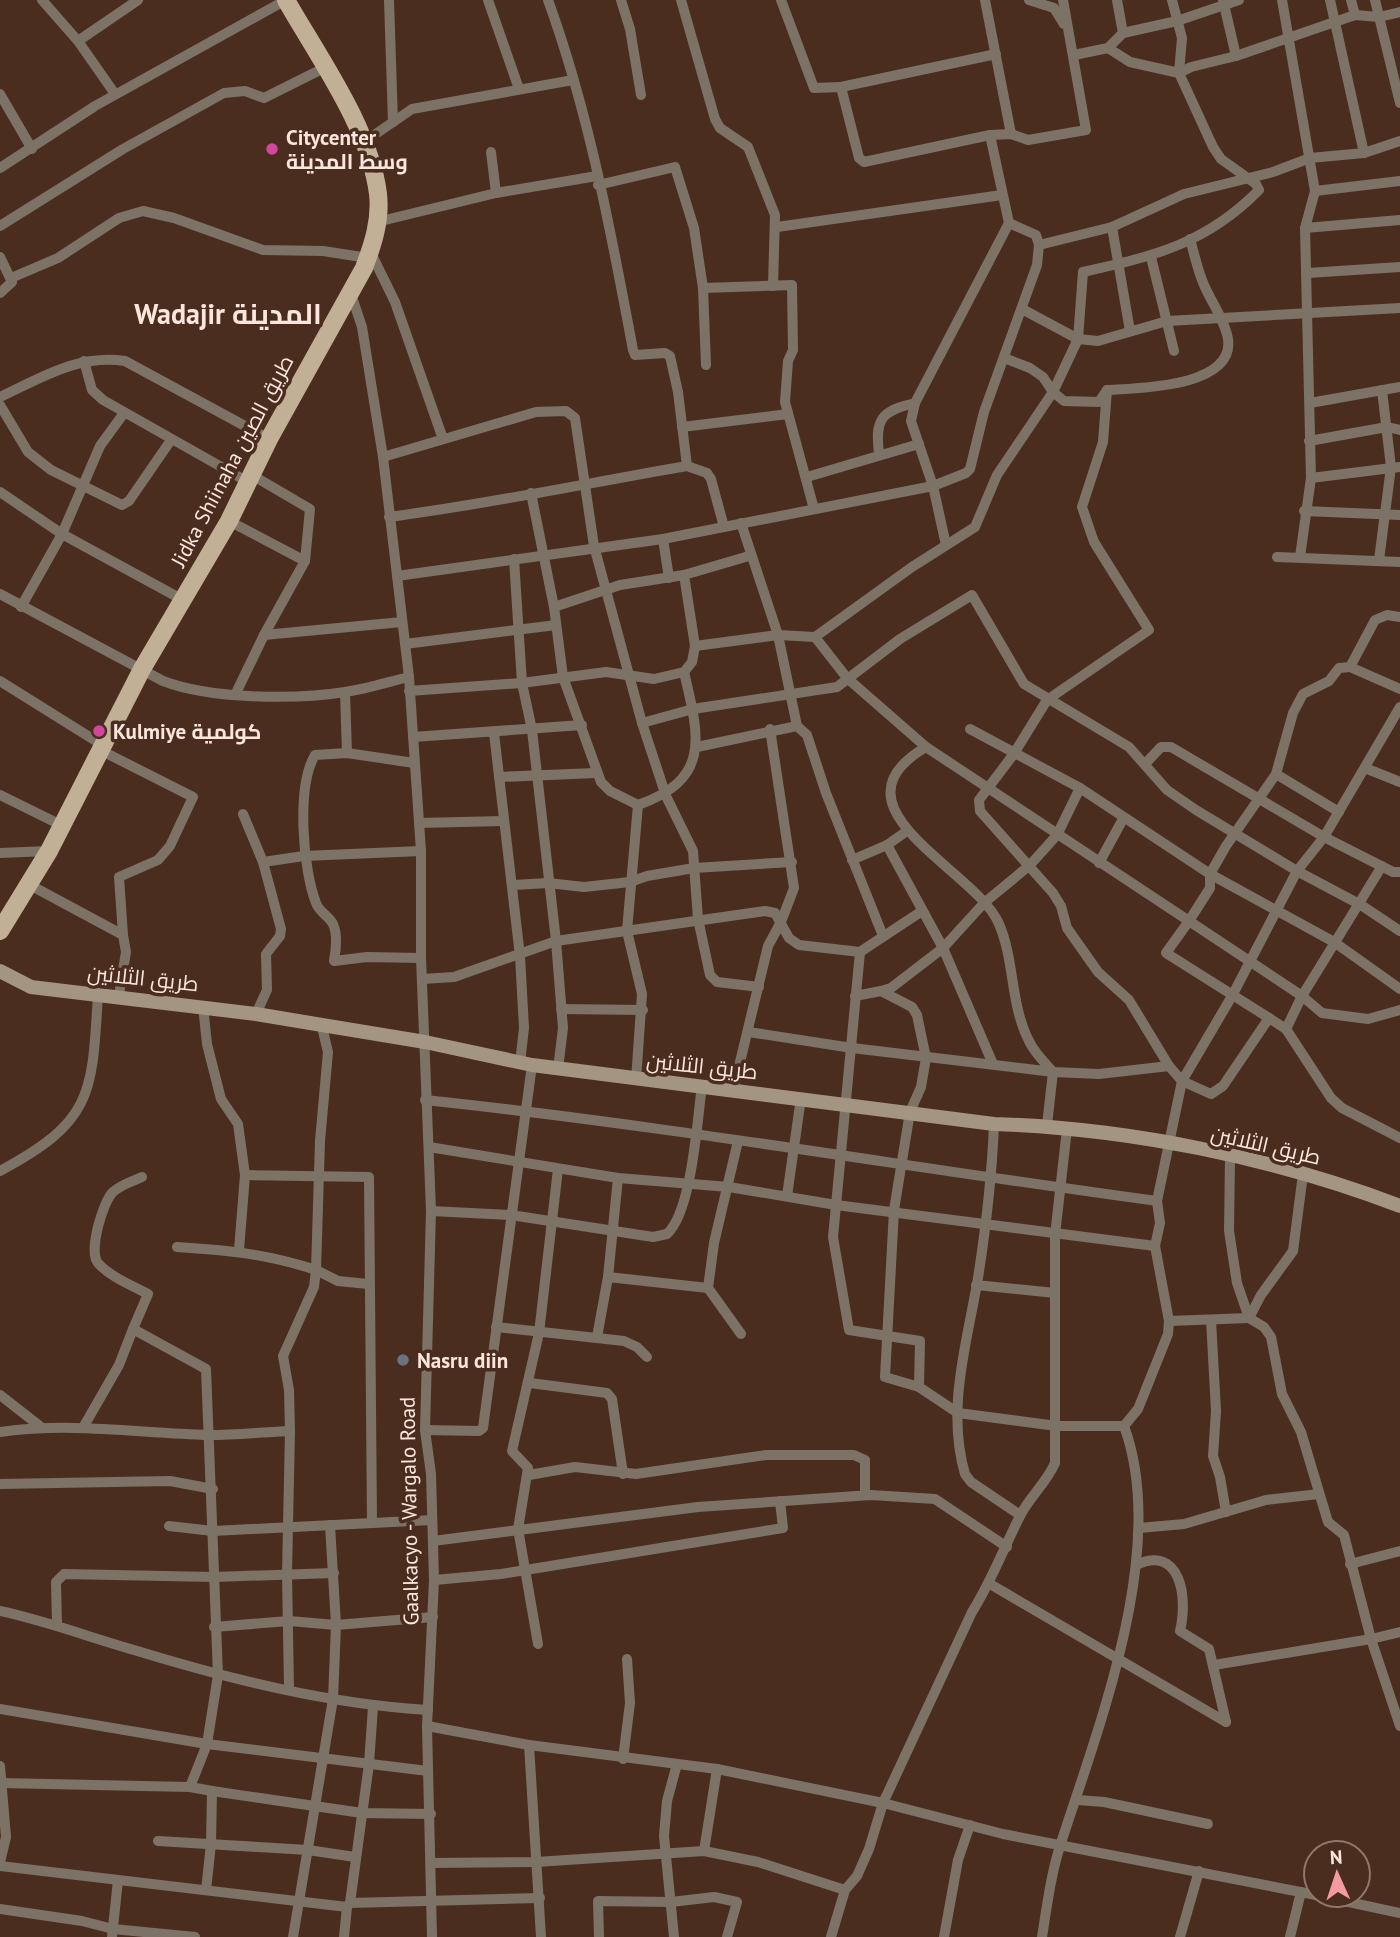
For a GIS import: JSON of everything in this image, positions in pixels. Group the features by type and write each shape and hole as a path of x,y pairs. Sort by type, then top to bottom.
{"main road":[{"name":"Jidka Shiinaha طريق الصين","path":"0,931 49,851 142,669 229,521 269,439 369,255 377,222 378,194 364,142 286,0"},
{"name":"طريق الثلاثين","path":"0,971 31,987 119,995 256,1014 425,1042 558,1069 994,1124 1047,1125 1167,1144 1303,1174 1400,1206"}],"street":[{"path":"42,0 78,41 115,94"},
{"path":"78,41 138,0"},
{"path":"0,168 115,94 286,0"},
{"path":"389,0 393,122"},
{"path":"488,0 519,89"},
{"path":"548,0 587,126 633,350 635,355 665,353 670,356 687,467"},
{"path":"681,0 715,119 720,128 744,141 748,147 775,215 777,227 773,286"},
{"path":"781,0 814,88 841,87 996,54"},
{"path":"985,0 1012,134"},
{"path":"1028,0 1054,8 1068,29"},
{"path":"841,87 860,161 990,135 1012,134 1028,140 1086,130 1063,0"},
{"path":"1116,0 1123,33"},
{"path":"695,646 778,635 814,637 975,527 997,475 1053,392 1078,339 1083,272 1151,257 1190,239 1217,226 1249,202 1259,190 1247,177 1221,159 1179,74 1182,38 1172,0"},
{"path":"1074,55 1108,48 1123,33 1177,21 1224,2 1240,0"},
{"path":"1282,0 1291,36 1315,191 1306,228 1311,478 1304,511 1300,557"},
{"path":"1330,0 1364,153"},
{"path":"1351,0 1355,15"},
{"path":"1374,0 1400,103"},
{"path":"624,1 641,95"},
{"path":"1224,2 1237,56"},
{"path":"1108,48 1129,62 1179,74 1191,67 1237,56 1355,15 1379,17 1400,12"},
{"path":"0,226 124,149 224,93 246,91 264,98 324,68"},
{"path":"364,142 412,109 573,80"},
{"path":"0,94 32,149"},
{"path":"946,545 933,486 911,421 915,403 1009,223 990,135"},
{"path":"1039,245 1112,227 1184,194 1273,172 1310,158 1364,153 1400,141"},
{"path":"491,152 496,193"},
{"path":"377,222 496,193 598,181 675,167 694,228 703,288 706,365"},
{"path":"1315,191 1400,181"},
{"path":"777,227 1002,195"},
{"path":"0,293 7,289 11,278 58,258 119,218 143,211 174,218 263,250 369,255 395,302 443,439"},
{"path":"1306,228 1400,220"},
{"path":"397,576 663,539 933,486 966,473 970,469 984,412 1037,265 1039,245 1035,235 1009,223"},
{"path":"1112,227 1130,331"},
{"path":"1107,390 1189,382 1203,376 1217,365 1228,344 1226,329 1218,318 1201,279 1190,239"},
{"path":"0,257 11,278"},
{"path":"1151,257 1174,351"},
{"path":"1308,273 1400,267"},
{"path":"703,288 792,285 793,350 788,361 785,402 814,509"},
{"name":"Gaalkacyo - Wargalo Road","path":"350,290 362,327 383,457 409,677 421,852 421,958 431,1211 425,1430 431,1474 434,1580 427,1726 432,1937"},
{"path":"1021,309 1078,339 1098,341 1167,321 1400,308"},
{"path":"0,397 84,361 106,358 125,361 269,439"},
{"path":"1004,358 1030,368 1043,377 1053,392 1064,401 1099,402 1107,390"},
{"path":"84,361 92,390 124,413 171,440 310,509 305,561 236,693"},
{"path":"1310,403 1400,387"},
{"path":"1107,390 1103,442 1082,507 1094,542 1149,630 1046,700 1013,755 990,789 979,800 980,811 1030,865 1061,906 1067,928 1098,972 1129,1000 1169,1066 1182,1080 1211,1094 1223,1086 1269,1018"},
{"path":"1379,560 1384,513 1395,467 1382,390"},
{"path":"879,454 876,429 880,422 895,408 915,403"},
{"path":"0,405 28,452 51,470 125,504 171,440"},
{"path":"383,457 536,412 566,411 575,418 594,547 642,723 666,796 690,844 698,919 712,978 717,982 760,987"},
{"path":"21,607 62,534 100,446 124,413"},
{"path":"682,427 788,414"},
{"path":"1309,441 1387,428 1400,430"},
{"path":"807,477 919,444"},
{"path":"389,517 475,505 687,467 707,473 711,479 724,527"},
{"path":"1311,478 1395,467"},
{"path":"0,492 62,534 183,600"},
{"path":"531,493 554,607 563,677 582,725 596,773 610,791 638,805 666,796 691,767 697,747 693,709 684,672"},
{"path":"1304,511 1400,515"},
{"path":"229,521 305,561"},
{"path":"741,523 749,556 778,635 797,726 807,735 852,860 883,936"},
{"path":"663,539 669,578"},
{"path":"554,607 607,589 684,575 749,556"},
{"path":"1277,557 1400,562"},
{"path":"514,559 522,683 532,730 564,1028 558,1069"},
{"path":"409,691 522,683 606,672 654,679 684,672 692,662 695,646 684,575"},
{"path":"0,594 187,690 214,695 345,692 409,677"},
{"path":"642,723 693,709 837,687 900,639 972,595 1024,684 1046,700 1129,747 1167,790 1234,834 1361,905 1400,931"},
{"path":"1350,667 1375,620 1387,615 1400,617"},
{"path":"264,635 402,622"},
{"path":"405,644 556,625"},
{"path":"814,637 847,678 926,747 1302,996 1322,1013 1333,1016 1381,1017 1400,1010"},
{"path":"1400,689 1350,667 1339,668 1329,681 1303,694 1293,713 1276,774 1234,834 1210,874 1210,888 1166,953 1286,1029 1331,1098 1342,1108 1400,1138"},
{"path":"0,681 103,748 193,797 170,846 158,860 119,877 126,952 119,995"},
{"path":"345,692 347,753"},
{"path":"1124,1426 1138,1409 1164,1346 1168,1321 1155,1246 1160,1223 1157,1201 1182,1080 1233,996 1297,871 1324,837 1400,707"},
{"path":"412,737 582,725"},
{"path":"697,747 770,729 797,726"},
{"path":"733,1091 768,946 794,888 770,729"},
{"path":"970,729 1013,755 1080,788 1123,819 1210,874 1334,942 1400,989"},
{"path":"425,1430 479,1431 482,1428 511,1215 521,1163 526,1064 520,956 494,733"},
{"path":"926,747 899,768 890,791 895,814 908,831 984,904 1002,932 1028,1038 1053,1072 1047,1125"},
{"path":"1145,764 1161,747 1171,747 1251,795 1261,797 1324,837 1400,872"},
{"path":"414,762 347,753 320,753 312,761 306,797 304,856 317,906 333,924 337,946 334,961 367,957 421,958"},
{"path":"1365,768 1400,782"},
{"path":"499,777 596,773"},
{"path":"1276,774 1339,812"},
{"path":"855,996 891,988 943,948 984,904 1030,865 1056,835 1080,788"},
{"path":"0,795 61,825"},
{"path":"636,1080 643,1010 628,931 638,805"},
{"path":"243,814 263,862 281,929 280,936 266,954 267,989 256,1014"},
{"path":"1099,863 1123,819"},
{"path":"419,823 503,821"},
{"path":"852,860 887,845 908,831"},
{"path":"887,845 943,948 993,1064"},
{"path":"0,853 49,851"},
{"path":"263,862 304,856 421,852"},
{"path":"513,885 548,883 584,887 631,882 648,876 694,869 792,862"},
{"path":"1286,1029 1302,996 1334,942 1361,905 1382,866"},
{"path":"30,885 123,934"},
{"path":"422,978 454,977 520,956 556,940 765,911 775,913 789,938 799,945 860,952 922,911"},
{"path":"860,952 844,1106 834,1247 849,1330 920,1341 919,1387"},
{"path":"881,991 912,1007 917,1015 926,1058 921,1087 910,1112 894,1210 885,1335 885,1377 919,1387 958,1413 1057,1426 1124,1426"},
{"path":"0,1171 30,1154 64,1129 82,1106 94,1063 98,994"},
{"path":"203,1006 207,1044 221,1099 237,1124 245,1175 239,1250"},
{"path":"561,1009 643,1010"},
{"path":"289,1688 287,1574 290,1431 289,1390 283,1356 314,1287 321,1176 320,1141 328,1052 323,1027"},
{"path":"749,1032 926,1058 1053,1072 1099,1074 1169,1066"},
{"path":"431,1211 511,1215 653,1237 667,1234 677,1221 688,1185 702,1086"},
{"path":"787,1196 801,1098"},
{"path":"425,1100 524,1110 695,1136 796,1147 901,1165 1157,1201"},
{"path":"994,1124 991,1178 976,1285 961,1365 958,1413 965,1474 971,1482 1020,1515"},
{"path":"831,1937 845,1889 858,1876 883,1803 972,1612 990,1584 1020,1515 1041,1488 1055,1463 1055,1235 1067,1129"},
{"path":"738,1141 714,1244 708,1288 741,1334"},
{"path":"429,1147 618,1178 729,1187 836,1205 894,1210 985,1226 1155,1246"},
{"path":"1230,1157 1229,1231 1237,1283 1249,1318"},
{"path":"538,1644 518,1529 529,1475 526,1463 512,1451 540,1333 558,1169"},
{"path":"1249,1318 1293,1251 1303,1174"},
{"path":"245,1175 369,1177 372,1521"},
{"path":"84,1426 119,1365 148,1294 97,1262 94,1246 109,1197 119,1187 142,1177"},
{"path":"597,1337 608,1277 618,1178"},
{"path":"177,1247 239,1250 286,1260 338,1281 368,1284"},
{"path":"608,1277 708,1288"},
{"path":"976,1285 1055,1293"},
{"path":"1168,1321 1249,1318 1264,1327 1270,1338 1282,1394 1298,1426 1328,1522 1344,1535 1371,1639 1400,1726"},
{"path":"1212,1320 1216,1410 1213,1456 1226,1512"},
{"path":"496,1327 597,1337 637,1346 647,1357"},
{"path":"133,1329 206,1370 213,1489 214,1627 218,1675 207,1744 190,1787"},
{"path":"530,1382 607,1393 612,1399 623,1474"},
{"path":"0,1395 41,1427"},
{"path":"0,1432 84,1426 210,1435 290,1431"},
{"path":"1042,1937 1060,1845 1078,1800 1116,1659 1136,1565 1139,1528 1135,1462 1124,1426"},
{"path":"529,1475 575,1467 623,1474 766,1455 854,1455 865,1460 864,1495"},
{"path":"0,1484 147,1480 213,1489"},
{"path":"1139,1528 1184,1524 1266,1500 1319,1494"},
{"path":"433,1541 484,1537 518,1529 662,1511 864,1495 934,1499 1007,1547"},
{"path":"434,1580 523,1570 783,1528 780,1501"},
{"path":"169,1526 213,1531 432,1520"},
{"path":"293,1937 333,1699 336,1625 330,1525"},
{"path":"1350,1564 1400,1551"},
{"path":"990,1584 1226,1722 1209,1649 1180,1631 1182,1588 1174,1569 1159,1559 1150,1558 1136,1565"},
{"path":"57,1624 56,1582 64,1574 215,1577 334,1573"},
{"path":"0,1611 57,1624 218,1675 373,1707 428,1710"},
{"path":"214,1627 289,1621 336,1625 433,1617"},
{"path":"1214,1665 1400,1632"},
{"path":"623,1759 630,1703 627,1659"},
{"path":"344,1937 369,1764 373,1707"},
{"path":"0,1709 207,1744 428,1771"},
{"path":"427,1726 623,1759 718,1769 883,1803 1060,1845 1301,1892 1290,1937"},
{"path":"529,1745 541,1937"},
{"path":"674,1937 664,1821 677,1764"},
{"path":"0,1766 6,1837 0,1864 118,1881 349,1905 540,1898"},
{"path":"705,1851 718,1769"},
{"path":"0,1783 190,1787 362,1813 431,1814"},
{"path":"206,1890 211,1844 212,1791"},
{"path":"1078,1800 1104,1802 1208,1824"},
{"path":"944,1937 958,1860 970,1825"},
{"path":"158,1841 308,1850 355,1857"},
{"path":"431,1863 536,1862 705,1851 758,1862 845,1889"},
{"path":"1180,1937 1199,1871"},
{"path":"113,1933 118,1881"},
{"path":"599,1937 597,1902 671,1902 714,1897 737,1902 727,1937"},
{"path":"1372,1907 1400,1913"},
{"path":"0,1909 82,1921 113,1933 195,1937"}],"place":[{"name":"Citycenter وسط المدينة","path":"272,149"},
{"name":"Kulmiye كولمية","path":"99,731"},
{"name":"Nasru diin","path":"403,1360"}],"district":[{"name":"Wadajir المدينة","path":"228,313"}]}
